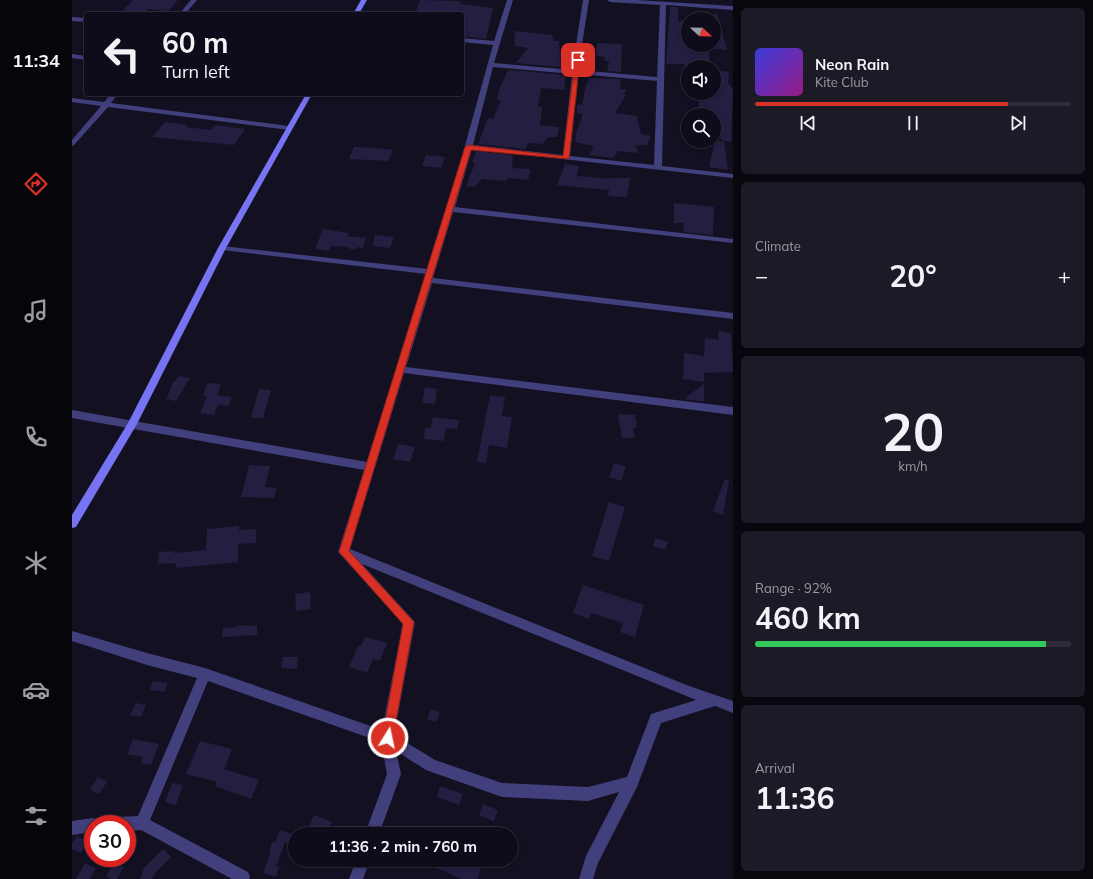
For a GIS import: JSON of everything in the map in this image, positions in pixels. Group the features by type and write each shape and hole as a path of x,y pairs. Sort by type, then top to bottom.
{"main road":[{"path":"357,12 364,0"},
{"path":"72,524 132,424 222,248 308,96"}],"street":[{"path":"184,12 194,0"},
{"path":"344,552 450,209 496,43 510,0"},
{"path":"566,158 586,0"},
{"path":"610,0 733,8"},
{"path":"658,168 663,4"},
{"path":"72,19 84,20"},
{"path":"464,40 496,43"},
{"path":"72,56 84,58"},
{"path":"490,65 660,79"},
{"path":"72,144 113,96"},
{"path":"72,100 289,128"},
{"path":"468,147 733,176"},
{"path":"450,209 733,241"},
{"path":"222,248 733,316"},
{"path":"400,369 733,410"},
{"path":"72,414 370,467"},
{"path":"344,552 733,707"},
{"path":"344,552 409,622 388,738 394,774 375,827"},
{"path":"72,636 147,659 205,674 388,738 431,765 502,790 588,794 632,782"},
{"path":"142,823 205,674"},
{"path":"586,879 591,861 632,782 656,718 716,700"},
{"path":"136,823 142,823 244,878"},
{"path":"72,828 84,826"},
{"path":"356,879 360,867"}],"building":[{"path":"133,0 178,0 168,11 148,9 146,12 121,12"},
{"path":"420,0 461,1 460,4 493,8 486,39 464,36 464,12 416,12"},
{"path":"670,7 678,7 678,21 681,21 681,52 709,52 709,60 681,60 681,64 666,64"},
{"path":"721,28 727,50 721,50"},
{"path":"515,31 552,35 554,41 559,41 560,52 570,52 568,68 516,63 528,48 514,46"},
{"path":"597,43 622,44 621,72 607,71 609,62 604,60 605,57 596,56"},
{"path":"511,70 566,75 564,90 541,88 538,107 542,107 540,125 559,127 557,137 548,137 543,144 528,143 526,149 478,144 488,118 493,119 501,100 497,100 500,86 507,72"},
{"path":"721,71 729,72 728,83 733,89 731,142 721,140 721,108 698,108 699,100 721,100"},
{"path":"589,78 621,79 620,89 626,89 624,94 626,95 615,113 637,116 641,134 651,136 647,145 636,145 638,153 618,151 614,158 589,155 594,146 575,142 576,133 583,114 577,113 577,104 582,105 587,80 588,83"},
{"path":"165,122 188,125 186,127 211,130 215,125 245,129 234,145 152,137"},
{"path":"721,141 724,141 728,170 709,167 713,148 721,148"},
{"path":"354,147 393,150 388,161 349,159"},
{"path":"476,151 513,155 512,168 531,169 528,180 508,178 507,181 482,179 475,187 466,186 475,163 472,163"},
{"path":"426,155 445,157 441,168 422,166"},
{"path":"565,164 579,166 577,176 610,179 630,178 627,197 608,196 609,190 557,185"},
{"path":"674,203 714,207 713,235 683,232 684,223 674,223"},
{"path":"323,229 349,233 346,236 366,238 363,248 359,247 353,250 347,247 331,246 329,251 315,249"},
{"path":"375,235 394,237 390,248 373,246"},
{"path":"718,331 731,333 733,372 704,373 704,382 683,379 684,353 704,356 705,338 719,340"},
{"path":"179,376 190,378 176,401 166,399 173,383"},
{"path":"208,383 221,384 217,395 232,397 228,406 218,405 214,415 200,413 207,396 203,395"},
{"path":"704,384 704,402 684,399"},
{"path":"425,387 437,389 435,404 422,403"},
{"path":"259,389 271,390 263,418 251,418"},
{"path":"490,395 505,397 502,416 512,417 507,448 489,445 486,463 477,462"},
{"path":"618,414 635,415 637,427 633,428 635,438 622,438"},
{"path":"433,417 459,420 457,429 446,428 444,441 424,439 425,428 431,428"},
{"path":"398,444 415,447 410,462 393,459"},
{"path":"614,463 626,467 621,481 609,477"},
{"path":"249,465 270,466 265,487 277,488 274,498 241,497"},
{"path":"725,479 729,480 723,515 713,511"},
{"path":"609,502 625,507 609,561 592,556"},
{"path":"239,526 239,530 256,529 256,543 238,544 238,562 176,568 176,563 158,564 159,552 174,551 174,553 206,550 207,529"},
{"path":"655,538 668,542 665,550 653,546"},
{"path":"583,585 644,605 635,637 620,632 623,623 591,613 589,619 573,613"},
{"path":"310,592 311,609 296,611 295,594"},
{"path":"237,625 257,626 257,635 222,637 223,628 237,627"},
{"path":"365,637 387,643 380,661 373,659 367,673 349,667 358,646 361,646"},
{"path":"283,657 298,657 297,669 281,668"},
{"path":"153,681 168,683 164,692 150,690"},
{"path":"136,703 146,705 141,717 130,715"},
{"path":"431,709 440,712 436,722 427,719"},
{"path":"133,739 159,744 151,765 141,763 143,757 127,754"},
{"path":"200,741 232,749 224,769 259,780 251,799 215,786 217,782 186,774"},
{"path":"98,777 107,782 99,794 90,789"},
{"path":"172,783 183,785 176,805 165,802"},
{"path":"440,786 463,794 459,805 437,797"},
{"path":"483,804 498,810 494,821 479,815"},
{"path":"314,815 332,822 330,827 309,827"},
{"path":"280,830 288,833 288,843 285,842 276,866 279,867 276,877 263,873 271,851 269,851 272,842 275,842"},
{"path":"77,836 84,840 84,848 81,853 72,849 72,844"},
{"path":"163,849 171,857 155,873 152,879 140,879 144,868"},
{"path":"84,865 84,867 96,868 90,879 76,879"},
{"path":"111,867 124,867 117,879 111,879 106,876"},
{"path":"434,867 481,867 478,879 462,879"}],"route":[{"path":"388,738 409,622 344,552 468,147 566,158 578,60"}]}
